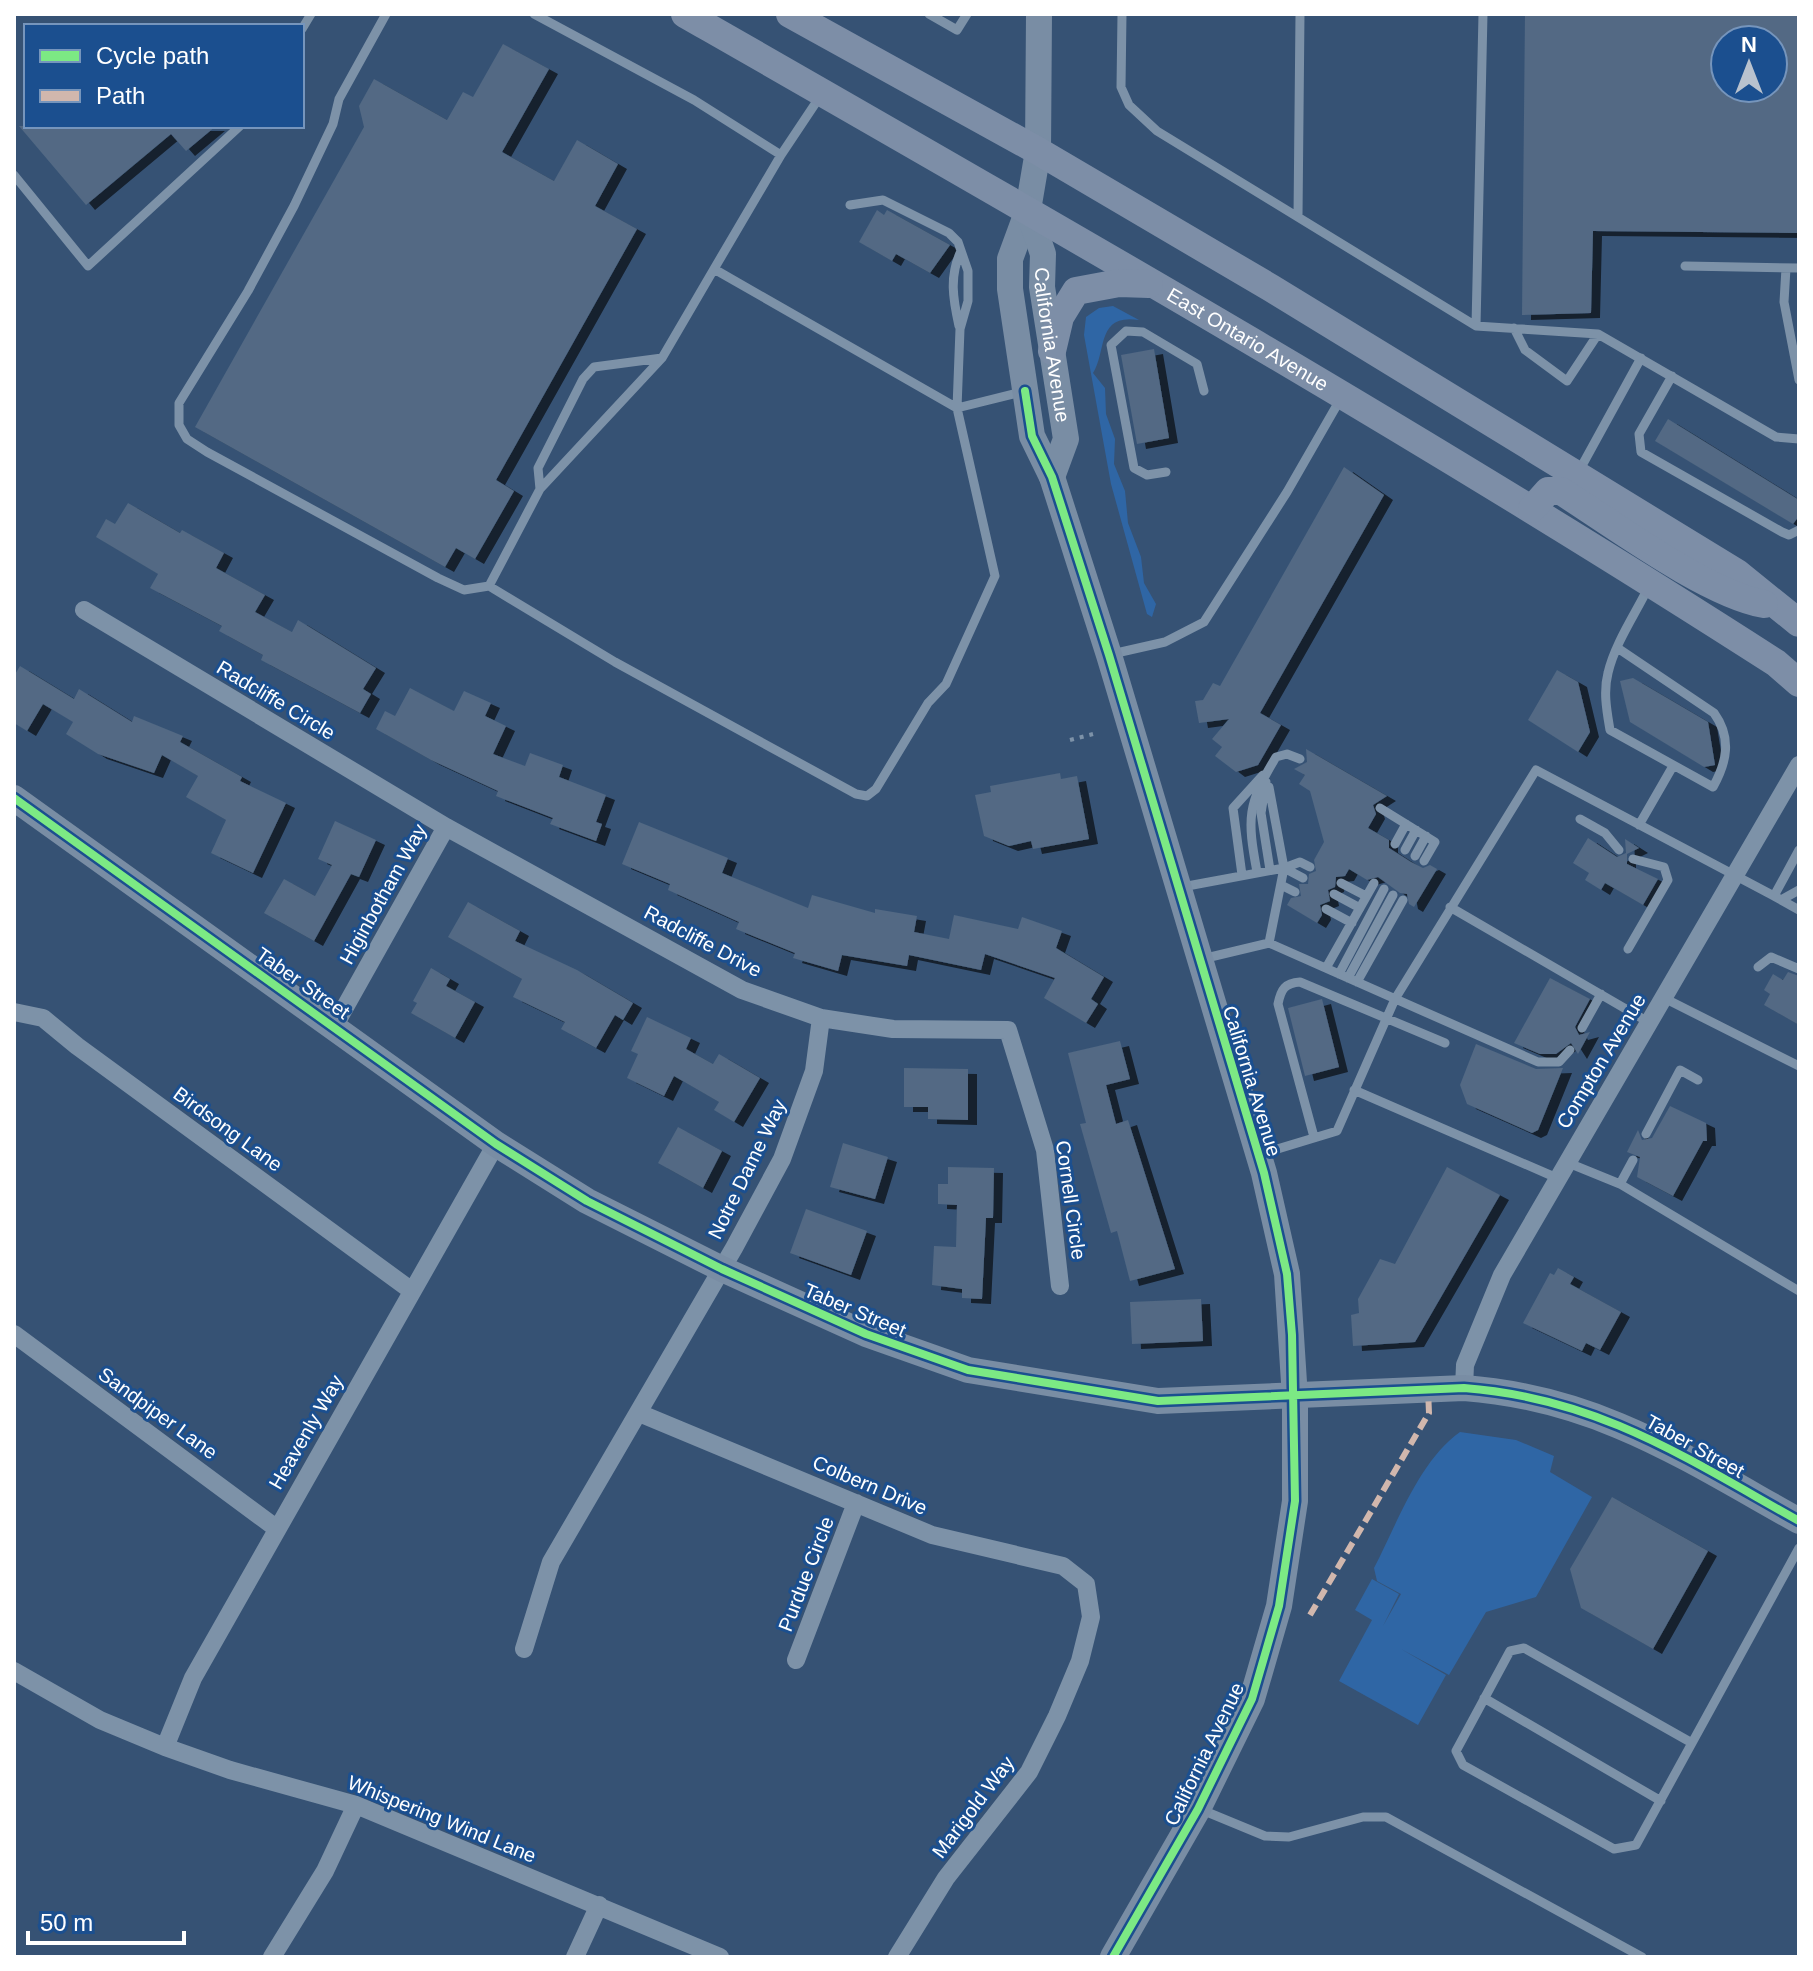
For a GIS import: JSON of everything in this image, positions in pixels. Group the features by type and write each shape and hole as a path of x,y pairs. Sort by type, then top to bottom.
{"main road":[{"name":"East Ontario Avenue","path":"685,14 1028,210 1532,509 1776,663 1799,683"},
{"path":"790,14 1038,151 1577,473 1737,573 1793,615"},
{"name":"California Avenue","path":"1039,14 1038,151 1028,210 1010,259 1010,289 1032,436 1052,477 1109,655 1258,1155 1287,1274 1295,1398 1295,1501 1279,1606 1252,1699 1198,1809 1113,1957"},
{"name":"California Avenue","path":"1028,210 1043,254 1042,287 1066,439 1052,477"},
{"path":"1052,351 1060,317 1076,291 1119,283 1153,284"},
{"path":"1532,509 1548,491 1561,491 1706,581 1749,601 1793,615"},
{"name":"Taber Street","path":"14,798 335,1025 496,1144 587,1201 722,1269 866,1334 968,1370 1158,1401 1295,1398 1464,1388 1497,1390 1615,1421 1799,1521"}],"street":[{"name":"Radcliffe Circle","path":"84,610 446,827"},
{"name":"Compton Avenue","path":"1464,1388 1465,1365 1502,1275 1799,765"},
{"name":"Radcliffe Drive","path":"446,827 742,990 821,1018 893,1029 1008,1030"},
{"name":"Higinbotham Way","path":"335,1025 446,827"},
{"name":"Birdsong Lane","path":"14,1012 43,1018 412,1291"},
{"name":"Notre Dame Way","path":"524,1649 551,1562 722,1269 782,1159 803,1107 820,1044 821,1018"},
{"name":"Cornell Circle","path":"1008,1030 1045,1150 1060,1286"},
{"name":"Heavenly Way","path":"165,1747 193,1678 496,1144"},
{"name":"Sandpiper Lane","path":"14,1334 276,1528"},
{"name":"Colbern Drive","path":"639,1413 932,1535 1063,1566 1086,1584"},
{"name":"Purdue Circle","path":"796,1660 856,1503"},
{"name":"Marigold Way","path":"897,1957 946,1878 1029,1772 1080,1661 1091,1617 1086,1584"},
{"name":"Whispering Wind Lane","path":"14,1671 100,1720 165,1747 230,1770 356,1805 720,1957"},
{"path":"272,1957 325,1871 356,1805"},
{"path":"575,1957 599,1905"}],"lane":[{"path":"386,14 339,99 333,124 294,206 248,291 179,403 179,425 187,439 438,578 464,590 489,586 642,677 856,794 867,796 876,789 928,703 946,684 995,576 957,408 960,329 968,301 968,271 958,242 949,233 883,200 850,205"},
{"path":"534,14 694,100 781,155"},
{"path":"929,14 957,30 966,15"},
{"path":"1122,14 1121,87 1129,105 1157,131 1476,326 1598,334 1776,437 1799,439"},
{"path":"1298,216 1300,14"},
{"path":"1476,326 1483,14"},
{"path":"489,586 540,489 662,358 781,155 822,93"},
{"path":"14,175 88,266 238,128"},
{"path":"960,329 953,299 953,269 961,251"},
{"path":"1685,266 1799,268"},
{"path":"1786,268 1784,302 1799,380"},
{"path":"714,269 957,408 1025,391"},
{"path":"1514,328 1525,350 1567,381 1598,334"},
{"path":"1166,472 1147,475 1134,468 1111,345 1126,331 1143,332 1197,364 1204,391"},
{"path":"540,489 538,468 583,379 594,367 662,358"},
{"path":"1577,473 1641,358"},
{"path":"1672,376 1639,434 1641,452 1782,532 1789,535 1799,530"},
{"path":"1109,655 1165,642 1204,622 1287,492 1341,396"},
{"path":"1619,649 1714,713 1721,723 1728,760 1713,787 1610,730 1605,697 1608,672 1619,649 1651,583"},
{"path":"1257,872 1249,827 1251,807 1276,757 1287,754 1300,759"},
{"path":"1639,825 1673,766"},
{"path":"1258,1155 1337,1131 1395,999 1536,770 1799,910"},
{"path":"1242,875 1233,808 1268,771"},
{"path":"1268,771 1284,868 1269,943"},
{"path":"1268,771 1261,813 1270,870"},
{"path":"1380,808 1435,842 1420,858"},
{"path":"1580,819 1605,833 1619,850"},
{"path":"1395,844 1411,827"},
{"path":"1405,850 1411,827"},
{"path":"1778,898 1799,850"},
{"path":"1628,949 1668,880 1664,867 1633,859"},
{"path":"1177,888 1284,868 1300,862 1310,867"},
{"path":"1787,873 1799,866"},
{"path":"1284,868 1303,878"},
{"path":"1341,883 1367,895"},
{"path":"1326,968 1374,883"},
{"path":"1281,885 1295,892"},
{"path":"1348,978 1388,905 1384,889"},
{"path":"1778,898 1799,890"},
{"path":"1334,894 1360,908"},
{"path":"1348,978 1388,905 1398,898"},
{"path":"1450,907 1650,1023"},
{"path":"1326,909 1352,923"},
{"path":"1199,960 1269,943 1538,1062 1559,1062 1570,1050"},
{"path":"1758,967 1771,957 1799,969"},
{"path":"1314,1137 1278,1004 1280,991 1289,983 1300,982 1445,1043"},
{"path":"1582,1028 1601,994"},
{"path":"1664,998 1799,1066"},
{"path":"1646,1134 1680,1070 1698,1080"},
{"path":"1354,1090 1562,1170 1620,1184 1799,1291"},
{"path":"1620,1184 1633,1160"},
{"path":"1692,1743 1524,1648 1510,1651 1456,1751 1463,1765 1614,1849 1636,1845 1661,1801 1799,1548"},
{"path":"1484,1698 1661,1801"},
{"path":"1198,1809 1265,1836 1289,1837 1363,1817 1386,1817 1642,1957"}],"path":[{"path":"1070,740 1093,734"}],"shaded area":[{"path":"1113,306 1139,320 1125,319 1109,328 1093,373 1105,388 1106,414 1115,439 1114,464 1125,491 1128,523 1141,557 1144,583 1156,604 1152,617 1147,614 1111,484 1084,335 1086,317 1099,308"},
{"path":"1460,1432 1516,1440 1554,1456 1550,1472 1592,1497 1536,1597 1486,1612 1449,1675 1401,1649 1446,1675 1418,1725 1339,1681 1372,1620 1355,1610 1372,1579 1399,1594 1383,1626 1401,1594 1377,1581 1374,1568 1421,1476 1445,1444"}],"building":[{"path":"1525,14 1799,14 1799,233 1593,231 1591,313 1522,315"},
{"path":"503,44 549,69 502,152 554,181 577,140 618,164 595,206 637,229 496,480 514,491 475,559 456,548 445,567 195,427 364,127 359,106 374,79 447,120 463,92 473,97"},
{"path":"19,126 214,128 186,151 171,134 86,205"},
{"path":"877,210 884,215 887,210 950,245 930,273 896,254 892,261 859,242"},
{"path":"1154,349 1169,438 1137,444 1121,355"},
{"path":"1668,419 1799,500 1799,516 1793,524 1655,441"},
{"path":"1344,467 1384,495 1260,713 1281,725 1258,765 1236,772 1215,756 1222,747 1212,739 1229,719 1199,723 1195,701 1203,700 1213,683 1220,686"},
{"path":"128,503 180,533 182,530 224,553 216,568 265,595 255,612 292,632 298,620 376,668 363,689 371,694 360,713 261,660 263,655 219,631 222,626 150,588 158,574 96,537 106,519 115,524"},
{"path":"20,666 74,699 79,689 132,722 134,716 183,736 180,742 242,777 240,781 286,803 253,873 211,853 226,820 186,797 198,776 162,755 154,773 98,754 66,734 73,722 43,704 27,731 14,723 14,676"},
{"path":"1557,670 1578,682 1590,732 1578,752 1528,720"},
{"path":"1633,678 1708,722 1715,765 1704,767 1630,722 1620,681"},
{"path":"410,688 454,711 464,691 491,703 485,716 506,726 493,754 525,766 530,753 563,765 559,777 606,795 596,822 602,824 596,841 550,824 553,818 496,796 498,791 431,760 376,729 385,711 395,716"},
{"path":"1306,749 1387,796 1373,805 1376,814 1368,828 1389,840 1389,848 1411,862 1423,868 1430,865 1437,869 1414,907 1409,904 1407,894 1400,893 1378,877 1367,880 1349,869 1345,876 1336,877 1335,887 1328,890 1330,901 1320,905 1322,915 1317,923 1287,905 1291,898 1301,896 1299,884 1308,884 1309,874 1316,871 1314,860 1324,842 1310,791 1299,784 1305,775 1294,769 1307,762"},
{"path":"1060,773 1061,779 1077,776 1089,839 1033,849 1031,841 1009,846 984,836 975,795 991,792 990,786"},
{"path":"335,821 376,840 359,877 351,874 314,941 264,913 284,879 315,896 332,865 318,859"},
{"path":"639,822 728,858 722,873 808,908 812,895 875,913 875,909 917,916 914,932 949,939 954,915 1018,929 1022,917 1062,931 1056,948 1104,977 1091,999 1098,1004 1086,1023 1044,998 1055,978 985,954 981,970 909,955 907,966 842,955 838,971 793,958 795,953 736,929 739,922 668,890 670,884 622,864"},
{"path":"1588,838 1617,857 1626,853 1625,839 1639,848 1627,854 1627,864 1658,879 1643,905 1605,883 1601,890 1585,880 1589,873 1573,863"},
{"path":"468,902 520,931 515,941 577,970 633,1003 623,1020 615,1015 596,1048 561,1029 565,1022 513,997 522,979 448,937"},
{"path":"431,968 450,979 446,986 475,1002 455,1038 411,1013 417,1003 413,1001"},
{"path":"1788,972 1799,976 1799,1025 1764,1005 1770,994 1764,990 1773,974 1783,980"},
{"path":"1550,978 1590,999 1575,1027 1579,1035 1590,1032 1578,1054 1571,1043 1556,1054 1540,1054 1514,1043"},
{"path":"1322,999 1339,1067 1305,1076 1288,1008"},
{"path":"647,1017 691,1038 686,1049 713,1064 719,1054 760,1078 734,1122 714,1110 719,1102 674,1076 664,1096 627,1078 638,1054 631,1051"},
{"path":"1120,1041 1130,1079 1106,1085 1116,1124 1128,1120 1175,1269 1130,1281 1117,1231 1111,1233 1080,1124 1086,1123 1068,1053"},
{"path":"1476,1044 1536,1069 1563,1068 1538,1130 1532,1133 1467,1104 1460,1085"},
{"path":"904,1068 968,1069 968,1120 928,1119 928,1107 904,1107"},
{"path":"1670,1106 1706,1123 1707,1141 1703,1141 1673,1196 1637,1177 1640,1157 1627,1152 1638,1130 1642,1140 1652,1138"},
{"path":"678,1127 722,1151 703,1188 658,1163"},
{"path":"843,1143 888,1157 875,1199 830,1187"},
{"path":"948,1167 994,1168 993,1218 986,1218 982,1299 962,1298 962,1289 932,1285 934,1246 956,1247 957,1205 938,1204 938,1184 948,1184"},
{"path":"1447,1167 1500,1195 1415,1342 1353,1346 1351,1315 1359,1313 1358,1299 1380,1259 1395,1264"},
{"path":"806,1209 867,1231 851,1275 790,1253"},
{"path":"1558,1268 1574,1277 1570,1284 1621,1312 1600,1350 1586,1343 1582,1351 1523,1323 1550,1273 1554,1275"},
{"path":"1201,1299 1203,1341 1132,1344 1130,1302"},
{"path":"1612,1497 1708,1551 1653,1649 1581,1608 1570,1569"}],"marked path":[{"path":"1310,1615 1429,1413 1428,1390"}],"cycle path":[{"path":"1025,391 1032,436 1052,477 1109,655 1264,1173 1287,1274 1292,1335 1295,1501 1279,1606 1252,1699 1198,1809 1113,1957"},
{"path":"14,798 496,1144 587,1201 722,1269 866,1334 968,1370 1158,1401 1464,1388 1512,1394 1557,1404 1639,1435 1799,1521"}]}
